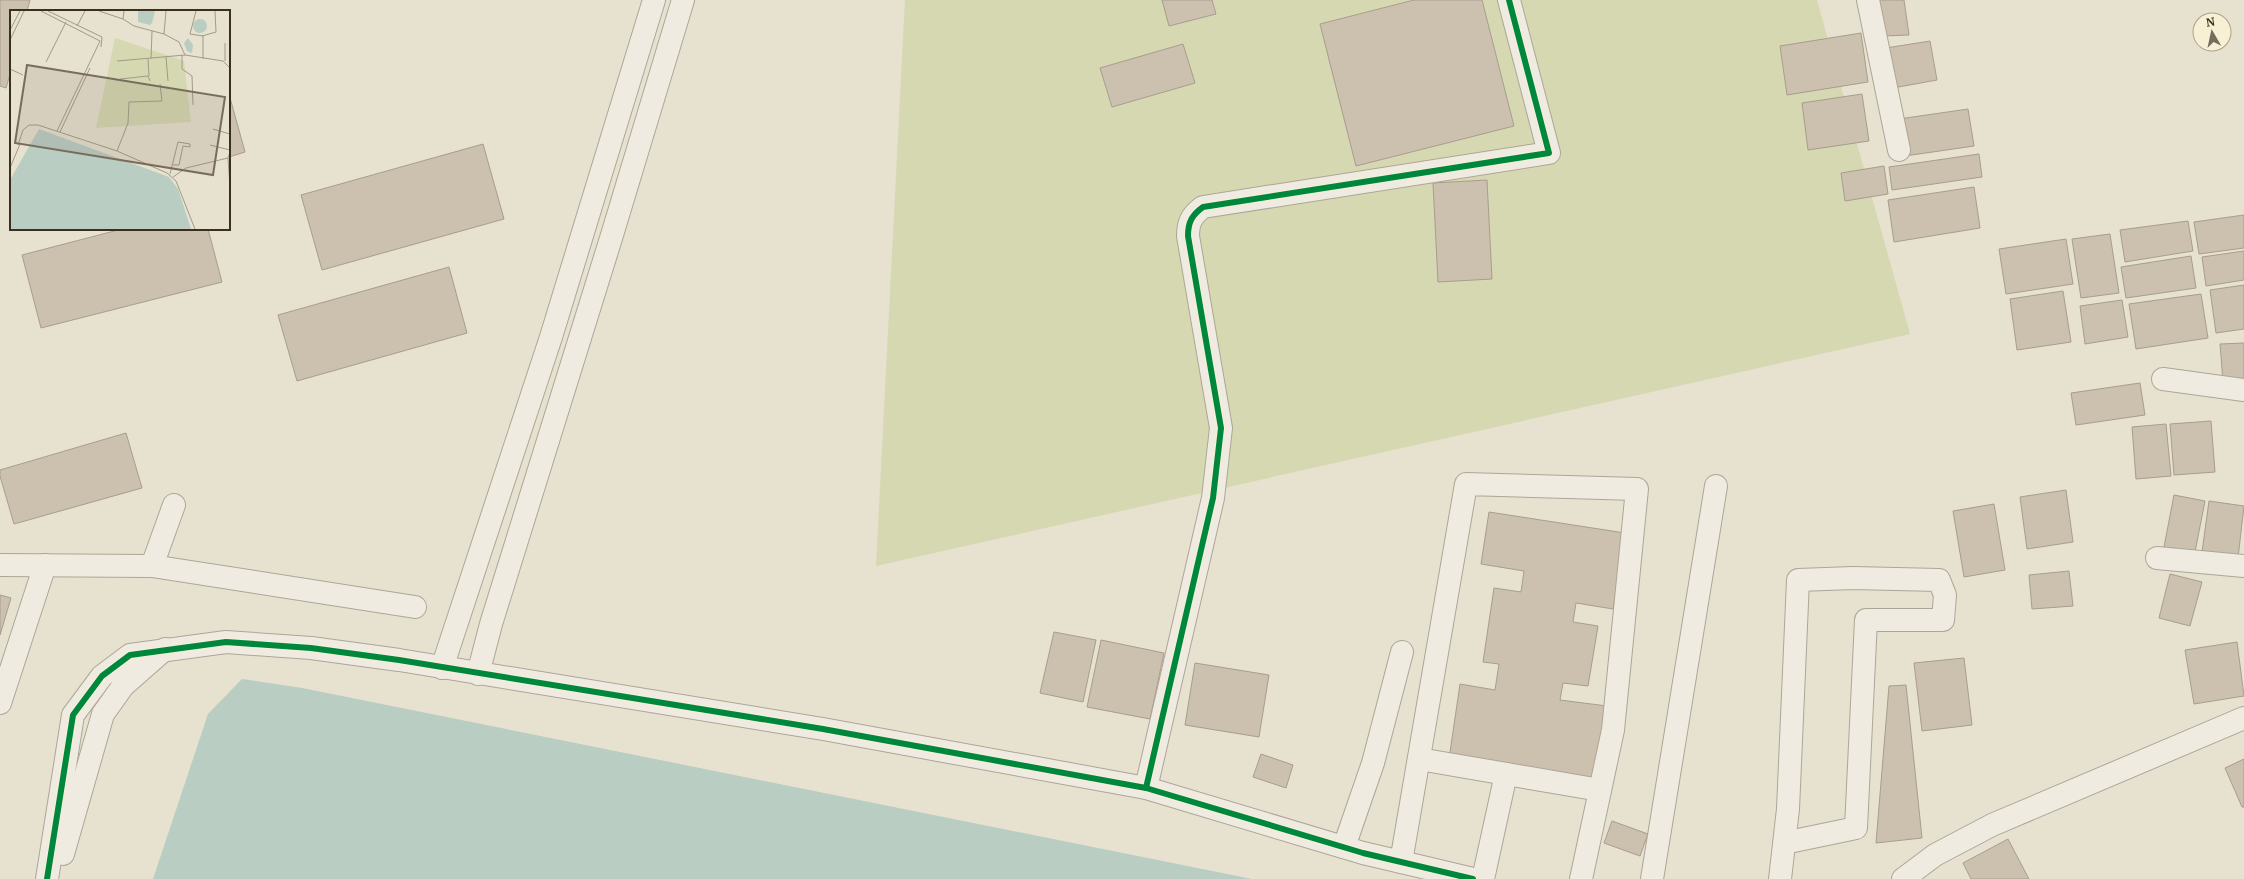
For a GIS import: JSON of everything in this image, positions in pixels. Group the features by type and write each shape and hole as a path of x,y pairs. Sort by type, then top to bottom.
{"street":[{"path":"442,668 551,337 654,0"},
{"path":"478,674 491,624 612,235 682,0"},
{"path":"1146,788 1213,498 1219,464 1221,428 1188,236 1188,224 1193,214 1202,207 1549,153 1509,0"},
{"path":"1868,0 1899,150"},
{"path":"2163,379 2244,390"},
{"path":"1401,862 1466,484 1637,489 1613,730 1581,879"},
{"path":"1652,879 1716,486"},
{"path":"152,566 174,505"},
{"path":"2157,558 2244,566"},
{"path":"0,565 152,566 415,608"},
{"path":"0,702 45,565"},
{"path":"1780,879 1784,843 1788,808 1798,580 1853,578 1939,580 1944,595 1943,620 1866,620 1856,828 1784,843"},
{"path":"47,879 73,715 102,676 130,655 165,649 226,642 311,648 442,668 823,729 1146,788 1344,847 1473,879"},
{"path":"54,879 59,870 103,714 123,686 165,649"},
{"path":"1344,847 1373,764 1402,652"},
{"path":"1903,879 1935,855 1992,825 2244,718"},
{"path":"1419,759 1600,790"},
{"path":"1483,879 1506,774"}],"green space":[{"path":"905,0 1817,0 1910,334 876,566"}],"shaded area":[{"path":"242,679 302,688 1252,879 153,879 208,714"}],"building":[{"path":"0,0 30,0 27,10 10,10 10,74 6,88 0,86"},
{"path":"1162,0 1212,0 1216,14 1169,26"},
{"path":"1414,0 1482,0 1514,126 1356,166 1320,24"},
{"path":"1879,0 1904,0 1909,35 1883,36"},
{"path":"1861,33 1868,82 1787,95 1780,46"},
{"path":"1930,41 1937,80 1893,88 1886,48"},
{"path":"1183,44 1195,83 1112,107 1100,68"},
{"path":"1862,94 1869,141 1808,150 1802,103"},
{"path":"230,98 245,152 230,157"},
{"path":"1968,109 1974,146 1905,156 1899,119"},
{"path":"483,144 504,219 322,270 301,195"},
{"path":"1979,154 1982,177 1892,190 1889,167"},
{"path":"1884,166 1888,194 1845,201 1841,173"},
{"path":"1487,180 1492,279 1438,282 1433,183"},
{"path":"1974,187 1980,228 1894,242 1888,200"},
{"path":"2244,215 2244,248 2199,254 2194,222"},
{"path":"2188,221 2193,251 2125,262 2120,230"},
{"path":"118,230 208,230 222,282 41,328 22,255"},
{"path":"2110,234 2119,293 2081,298 2072,239"},
{"path":"2066,239 2073,284 2006,294 1999,249"},
{"path":"2244,251 2244,280 2206,286 2202,257"},
{"path":"2191,256 2196,288 2126,298 2121,267"},
{"path":"449,267 467,333 297,381 278,315"},
{"path":"2244,285 2244,329 2216,333 2210,290"},
{"path":"2063,291 2071,342 2017,350 2010,299"},
{"path":"2201,294 2208,338 2136,349 2129,304"},
{"path":"2122,300 2128,337 2085,344 2080,306"},
{"path":"2244,343 2244,380 2223,381 2220,344"},
{"path":"2140,383 2145,415 2076,425 2071,393"},
{"path":"2211,421 2215,472 2174,475 2170,424"},
{"path":"2166,424 2171,476 2136,479 2132,427"},
{"path":"126,433 142,488 14,524 0,476 0,470"},
{"path":"2066,490 2073,542 2027,549 2020,497"},
{"path":"2174,495 2205,501 2194,557 2163,552"},
{"path":"2209,501 2244,506 2238,558 2202,552"},
{"path":"1994,504 2005,570 1964,577 1953,511"},
{"path":"1489,512 1625,533 1613,609 1576,603 1573,622 1598,626 1588,686 1563,683 1560,700 1607,706 1596,781 1449,759 1460,684 1495,690 1499,664 1483,662 1494,588 1521,592 1524,571 1481,564"},
{"path":"2069,571 2073,606 2032,609 2029,575"},
{"path":"2170,574 2202,582 2190,626 2159,618"},
{"path":"0,595 11,598 0,635"},
{"path":"1054,632 1096,640 1083,702 1040,693"},
{"path":"1101,640 1164,653 1150,719 1087,707"},
{"path":"2237,642 2244,696 2194,704 2185,650"},
{"path":"1964,658 1972,725 1922,731 1914,663"},
{"path":"1195,663 1269,675 1259,737 1185,725"},
{"path":"1906,685 1922,838 1876,843 1889,686"},
{"path":"1261,754 1293,765 1286,788 1253,777"},
{"path":"2244,759 2244,807 2242,807 2225,768"},
{"path":"1612,821 1648,834 1640,856 1604,843"},
{"path":"2008,839 2029,879 1971,879 1963,863"}],"cycle path":[{"path":"1146,788 1213,498 1221,428 1188,236 1191,219 1203,207 1549,153 1509,0"},
{"path":"47,879 73,715 102,676 130,655 226,642 311,648 399,660 823,729 1146,788 1363,853 1473,879"}]}
